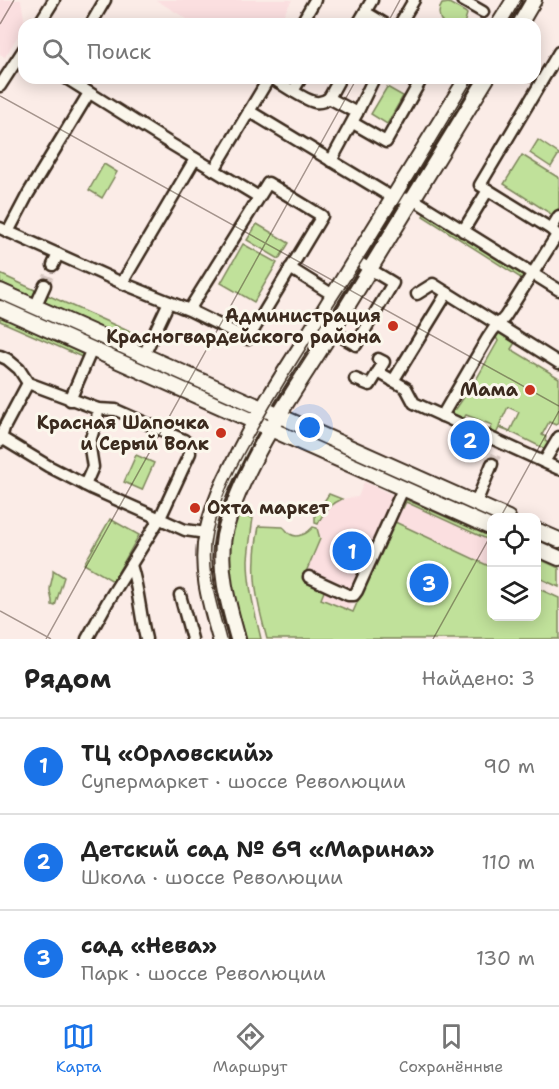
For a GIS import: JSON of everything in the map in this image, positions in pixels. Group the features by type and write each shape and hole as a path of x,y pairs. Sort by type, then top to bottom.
{"main road":[{"path":"504,18 514,0"},
{"path":"524,18 534,0"},
{"path":"220,639 207,592 204,554 213,509 225,480 262,408 463,84"},
{"path":"238,639 225,588 222,555 230,513 252,463 270,430 483,84"},
{"path":"0,291 497,513"},
{"path":"0,308 487,526"},
{"path":"541,532 559,540"},
{"path":"541,550 559,558"}],"street":[{"path":"43,18 54,0"},
{"path":"94,18 105,0"},
{"path":"304,18 315,0"},
{"path":"362,18 372,0"},
{"path":"404,18 414,0"},
{"path":"462,0 483,12"},
{"path":"365,12 376,18"},
{"path":"541,82 559,52"},
{"path":"0,86 18,58"},
{"path":"75,84 259,197"},
{"path":"214,170 266,84"},
{"path":"281,84 316,102 324,102 329,98 337,84"},
{"path":"293,91 297,84"},
{"path":"331,161 371,84"},
{"path":"329,98 386,142 419,84"},
{"path":"540,84 480,185 556,233"},
{"path":"88,93 4,230 122,283 189,310 248,339 321,216 268,183 189,310"},
{"path":"249,111 393,198 413,199 559,290"},
{"path":"122,283 195,159"},
{"path":"463,231 488,190"},
{"path":"442,416 487,339 506,317 556,233 559,216"},
{"path":"53,266 58,254"},
{"path":"316,322 356,345 393,283 355,260"},
{"path":"290,268 333,295"},
{"path":"417,294 433,284 559,363"},
{"path":"35,307 45,285"},
{"path":"393,381 447,293"},
{"path":"144,355 169,302"},
{"path":"70,399 92,349"},
{"path":"0,356 19,369 28,383 98,409 116,410 188,443 190,453 159,519 87,639"},
{"path":"355,379 370,385 384,362 378,359"},
{"path":"378,372 406,388 414,403 501,445 559,469"},
{"path":"28,383 0,440 85,485 159,519 185,530 207,533"},
{"path":"85,485 93,467 90,448 98,409"},
{"path":"544,462 559,437"},
{"path":"476,503 492,465"},
{"path":"309,577 348,595 354,595 403,489"},
{"path":"131,565 146,639"},
{"path":"180,595 192,639"}],"shaded area":[{"path":"0,0 21,0 24,18 18,18 18,36 5,57 0,54"},
{"path":"156,0 292,0 282,18 185,18"},
{"path":"364,482 487,537 487,564 392,521 357,602 352,600 348,610 321,598 325,589 303,579 321,539 319,524 328,509 338,501 358,497"}],"green space":[{"path":"449,3 465,12 466,18 440,18 439,9 442,4"},
{"path":"387,87 403,96 387,124 371,114"},
{"path":"538,140 559,154 551,167 530,153"},
{"path":"522,155 559,178 559,208 554,216 504,184"},
{"path":"104,164 117,172 102,198 89,190"},
{"path":"425,213 523,274 524,280 423,216"},
{"path":"257,224 289,243 279,259 247,240"},
{"path":"243,244 277,263 254,302 221,283"},
{"path":"0,274 37,291 34,298 0,282"},
{"path":"45,294 146,339 143,347 42,301"},
{"path":"0,316 85,355 84,358 0,321"},
{"path":"499,330 516,341 511,349 559,378 559,422 556,425 549,422 542,435 550,444 547,450 499,428 496,434 489,432 492,425 466,415 462,421 448,413 451,409 456,409 477,378 498,341 495,335","holes":["508,407 519,412 510,431 499,426"]},
{"path":"136,455 154,463 142,490 124,482"},
{"path":"329,494 342,499 328,509 318,524 315,523 315,511 319,509"},
{"path":"404,500 407,500 487,535 487,539 406,502 403,508 401,507"},
{"path":"236,515 253,518 248,570 261,639 246,639 231,581 229,555"},
{"path":"110,519 139,535 113,581 84,564"},
{"path":"393,521 487,565 487,621 541,621 541,590 559,598 559,639 267,639 255,579 255,551 259,526 283,527 296,536 306,533 313,527 317,528 320,539 303,579 325,589 321,599 353,612"},
{"path":"541,560 559,568 559,587 541,579"},
{"path":"53,570 64,577 55,606 52,605 50,590"}],"tunnel":[{"path":"45,285 53,265"},
{"path":"492,464 500,447"}],"tram line":[{"path":"510,18 521,0"},
{"path":"226,639 213,586 210,546 216,517 227,487 248,444 286,379 388,220 470,84"}],"place":[{"name":"Администрация Красногвардейского района","path":"393,326"},
{"name":"Мама","path":"530,390"},
{"name":"Красная Шапочка и Серый Волк","path":"221,433"},
{"name":"Детский сад № 69 «Марина»","path":"470,440"},
{"name":"Охта маркет","path":"195,508"},
{"name":"ТЦ «Орловский»","path":"352,551"},
{"name":"сад «Нева»","path":"429,583"}]}
